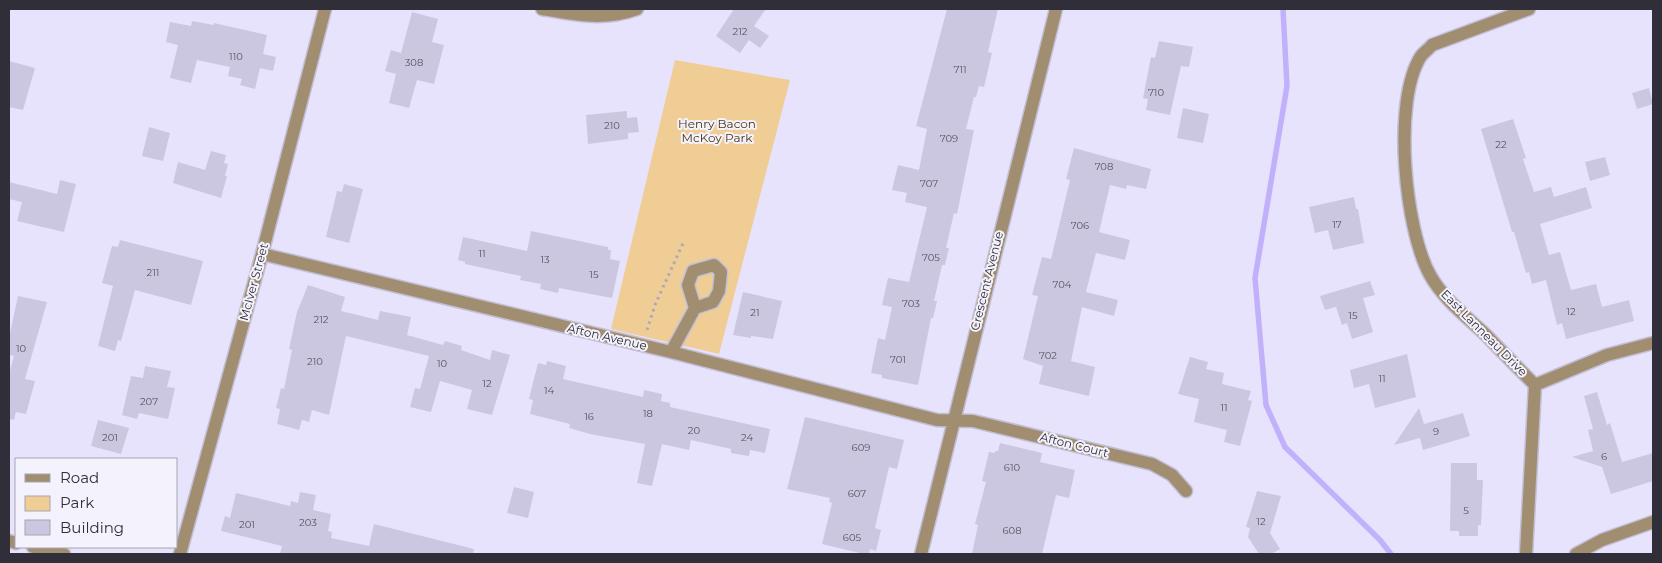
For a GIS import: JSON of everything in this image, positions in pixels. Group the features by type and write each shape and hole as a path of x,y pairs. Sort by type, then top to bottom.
{"street":[{"name":"McIver Street","path":"180,554 262,254 325,9"},
{"path":"542,9 602,18 617,16 638,9"},
{"name":"Crescent Avenue","path":"920,554 1056,9"},
{"name":"East Lanneau Drive","path":"1526,554 1535,385 1443,295 1430,274 1420,251 1407,199 1405,144 1407,106 1414,72 1421,56 1432,45 1529,9"},
{"name":"Afton Avenue","path":"262,254 671,352 937,420 952,422"},
{"path":"671,352 695,308"},
{"path":"1535,385 1607,355 1653,342"},
{"name":"Afton Court","path":"952,422 973,421 1152,464 1172,475 1186,491"},
{"path":"1576,554 1602,540 1653,522"},
{"path":"37,548 64,554"}],"path":[{"path":"645,337 655,305 684,241"}],"green space":[{"name":"Henry Bacon McKoy Park","path":"675,60 790,80 719,354 611,329"}],"building":[{"path":"734,9 766,9 754,26 769,36 760,48 749,40 740,53 716,36"},
{"path":"947,9 998,9 988,52 992,53 984,87 979,86 976,97 974,97 966,129 974,130 957,214 954,213 946,248 949,248 945,265 942,265 934,301 937,301 933,318 931,318 918,385 882,378 882,375 871,373 878,338 885,340 892,307 882,305 888,278 909,282 927,207 905,202 907,193 892,190 898,165 919,170 927,129 916,126"},
{"path":"412,12 438,19 432,42 444,45 434,84 417,80 409,108 389,103 396,74 385,71 391,50 401,53"},
{"path":"192,21 214,25 214,23 267,35 263,54 276,57 273,71 260,68 255,89 240,85 242,79 228,76 230,67 197,60 191,83 170,78 178,45 166,42 170,22 191,26"},
{"path":"1159,41 1193,47 1189,67 1181,66 1170,115 1146,110 1148,99 1143,98 1151,57 1155,58"},
{"path":"9,61 35,68 23,110 9,107"},
{"path":"1649,88 1653,104 1637,109 1632,93"},
{"path":"1183,108 1209,114 1203,143 1177,138"},
{"path":"627,111 627,118 637,117 639,132 628,133 628,139 588,144 586,115"},
{"path":"1513,119 1526,158 1523,159 1534,192 1551,187 1554,197 1586,187 1592,208 1540,224 1549,255 1560,252 1571,290 1596,284 1602,307 1629,300 1634,321 1566,339 1562,323 1557,325 1546,280 1532,284 1529,272 1526,273 1514,232 1512,232 1481,129"},
{"path":"149,127 170,133 163,161 142,156"},
{"path":"1074,148 1151,169 1146,189 1127,185 1126,189 1110,185 1099,232 1130,240 1125,260 1096,253 1086,292 1118,300 1114,316 1082,307 1071,361 1095,367 1089,396 1039,384 1043,366 1023,359 1038,296 1032,295 1042,257 1051,259 1070,180 1066,179"},
{"path":"211,151 226,155 224,163 228,164 221,198 173,183 178,162 205,170"},
{"path":"1605,157 1610,175 1590,181 1585,162"},
{"path":"60,180 76,184 64,232 17,221 22,202 9,199 9,182 57,194"},
{"path":"344,184 363,189 349,243 326,237 337,191 342,192"},
{"path":"1354,197 1364,243 1333,250 1328,230 1315,233 1309,207"},
{"path":"531,231 608,247 608,250 611,250 610,259 620,261 612,298 559,288 558,293 540,289 541,284 520,280 521,276 465,264 465,262 458,260 463,237 527,251"},
{"path":"120,240 203,261 191,305 135,290 121,341 118,340 115,351 98,346 113,286 102,283 112,246 118,247"},
{"path":"1370,281 1375,295 1363,298 1373,332 1352,339 1347,323 1342,325 1336,307 1342,305 1325,310 1320,296"},
{"path":"308,285 345,297 341,311 378,320 380,311 411,317 407,335 443,345 445,341 462,346 461,350 490,360 492,350 510,355 492,415 467,409 472,390 440,381 431,412 410,407 415,388 420,389 429,356 346,336 329,415 312,410 309,422 302,420 299,430 277,424 280,409 276,408 281,388 284,389 292,350 289,349 297,312"},
{"path":"743,292 782,301 773,339 733,335"},
{"path":"18,296 47,302 25,379 35,381 26,414 16,412 14,420 9,419 9,374 14,356 9,355 9,338"},
{"path":"1407,354 1416,397 1375,408 1369,384 1354,388 1350,370"},
{"path":"1190,357 1208,362 1206,369 1224,373 1222,384 1251,391 1248,400 1252,401 1240,446 1224,442 1227,430 1194,422 1199,399 1178,394"},
{"path":"547,361 566,366 563,379 643,397 644,390 662,394 661,401 670,403 670,407 770,429 765,453 750,450 749,456 731,453 731,449 691,440 689,450 662,444 652,486 637,483 645,444 590,434 569,428 570,424 530,414 533,400 529,399 538,363 546,365"},
{"path":"145,366 171,371 167,387 175,388 168,419 139,413 137,419 122,415 131,376 143,378"},
{"path":"1597,392 1607,425 1610,423 1622,462 1653,453 1653,481 1611,494 1602,467 1572,457 1593,451 1588,430 1593,429 1584,396"},
{"path":"1419,408 1424,424 1463,413 1470,436 1423,450 1420,438 1394,445"},
{"path":"805,417 904,440 897,469 889,467 875,528 881,530 876,551 870,549 869,554 864,554 822,544 832,503 829,502 830,498 787,489"},
{"path":"98,420 129,428 121,454 91,446"},
{"path":"1000,443 1042,453 1040,462 1075,470 1069,498 1056,495 1042,554 972,554 978,525 975,524 986,482 982,481 989,452 995,453 995,451 998,451"},
{"path":"1451,463 1477,463 1477,480 1483,480 1481,525 1478,525 1478,536 1459,536 1459,531 1450,531"},
{"path":"514,487 534,492 528,518 507,513"},
{"path":"1257,491 1281,496 1270,533 1280,549 1271,554 1259,554 1248,537 1250,528 1246,527"},
{"path":"300,492 316,495 313,510 331,514 328,531 332,532 331,538 369,546 374,524 474,549 473,554 280,554 282,546 221,531 225,516 230,518 236,493 290,506 291,501 298,503"}],"waterway":[{"path":"1283,9 1287,86 1255,278 1266,405 1285,447 1380,540 1391,554"}]}
